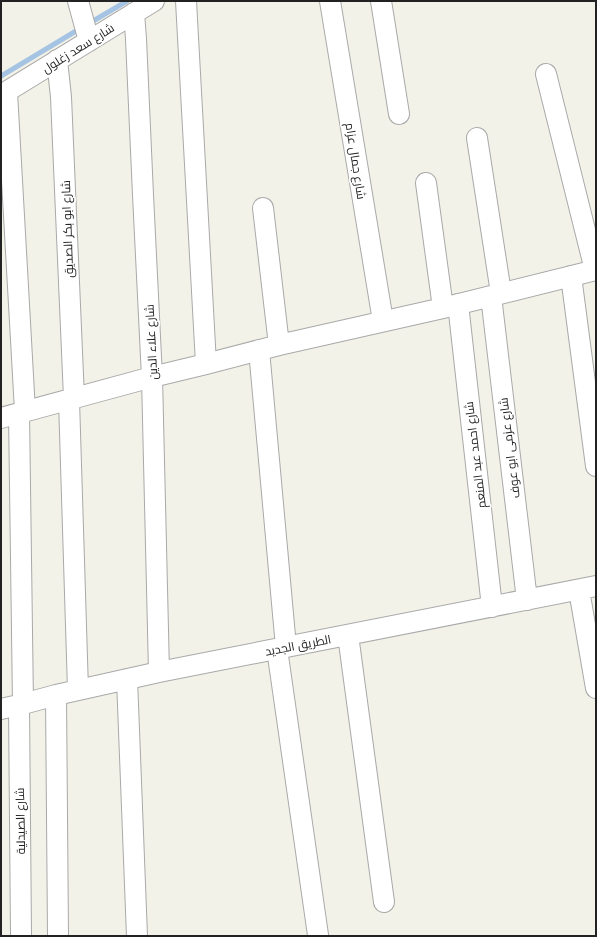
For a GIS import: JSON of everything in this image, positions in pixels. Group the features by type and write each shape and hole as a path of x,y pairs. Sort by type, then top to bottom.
{"street":[{"name":"شارع سعد زغلول","path":"4,94 154,1"},
{"path":"186,1 206,364"},
{"name":"شارع جمال عزام","path":"330,1 383,321"},
{"path":"381,1 399,114"},
{"path":"80,9 89,40"},
{"name":"شارع علاء الدين","path":"134,13 137,46 152,377 159,672"},
{"name":"شارع ابو بكر الصديق","path":"57,60 61,105 71,399 78,690"},
{"path":"15,414 279,345 450,306 595,270 546,74"},
{"name":"شارع الصيدلية","path":"4,94 15,414 14,706 21,936"},
{"name":"شارع عزمى ابو عوف","path":"477,138 496,295 527,600"},
{"name":"شارع احمد عبد المنعم","path":"426,183 450,306 492,607"},
{"path":"263,208 279,345"},
{"path":"571,276 596,466"},
{"path":"259,350 282,648 318,935"},
{"path":"588,588 596,688"},
{"name":"الطريق الجديد","path":"14,706 159,672 588,588"},
{"path":"348,635 384,902"},
{"path":"127,679 137,936"},
{"path":"56,695 58,936"}],"waterway":[{"path":"88,24 127,1"},
{"path":"1,76 81,28"}]}
